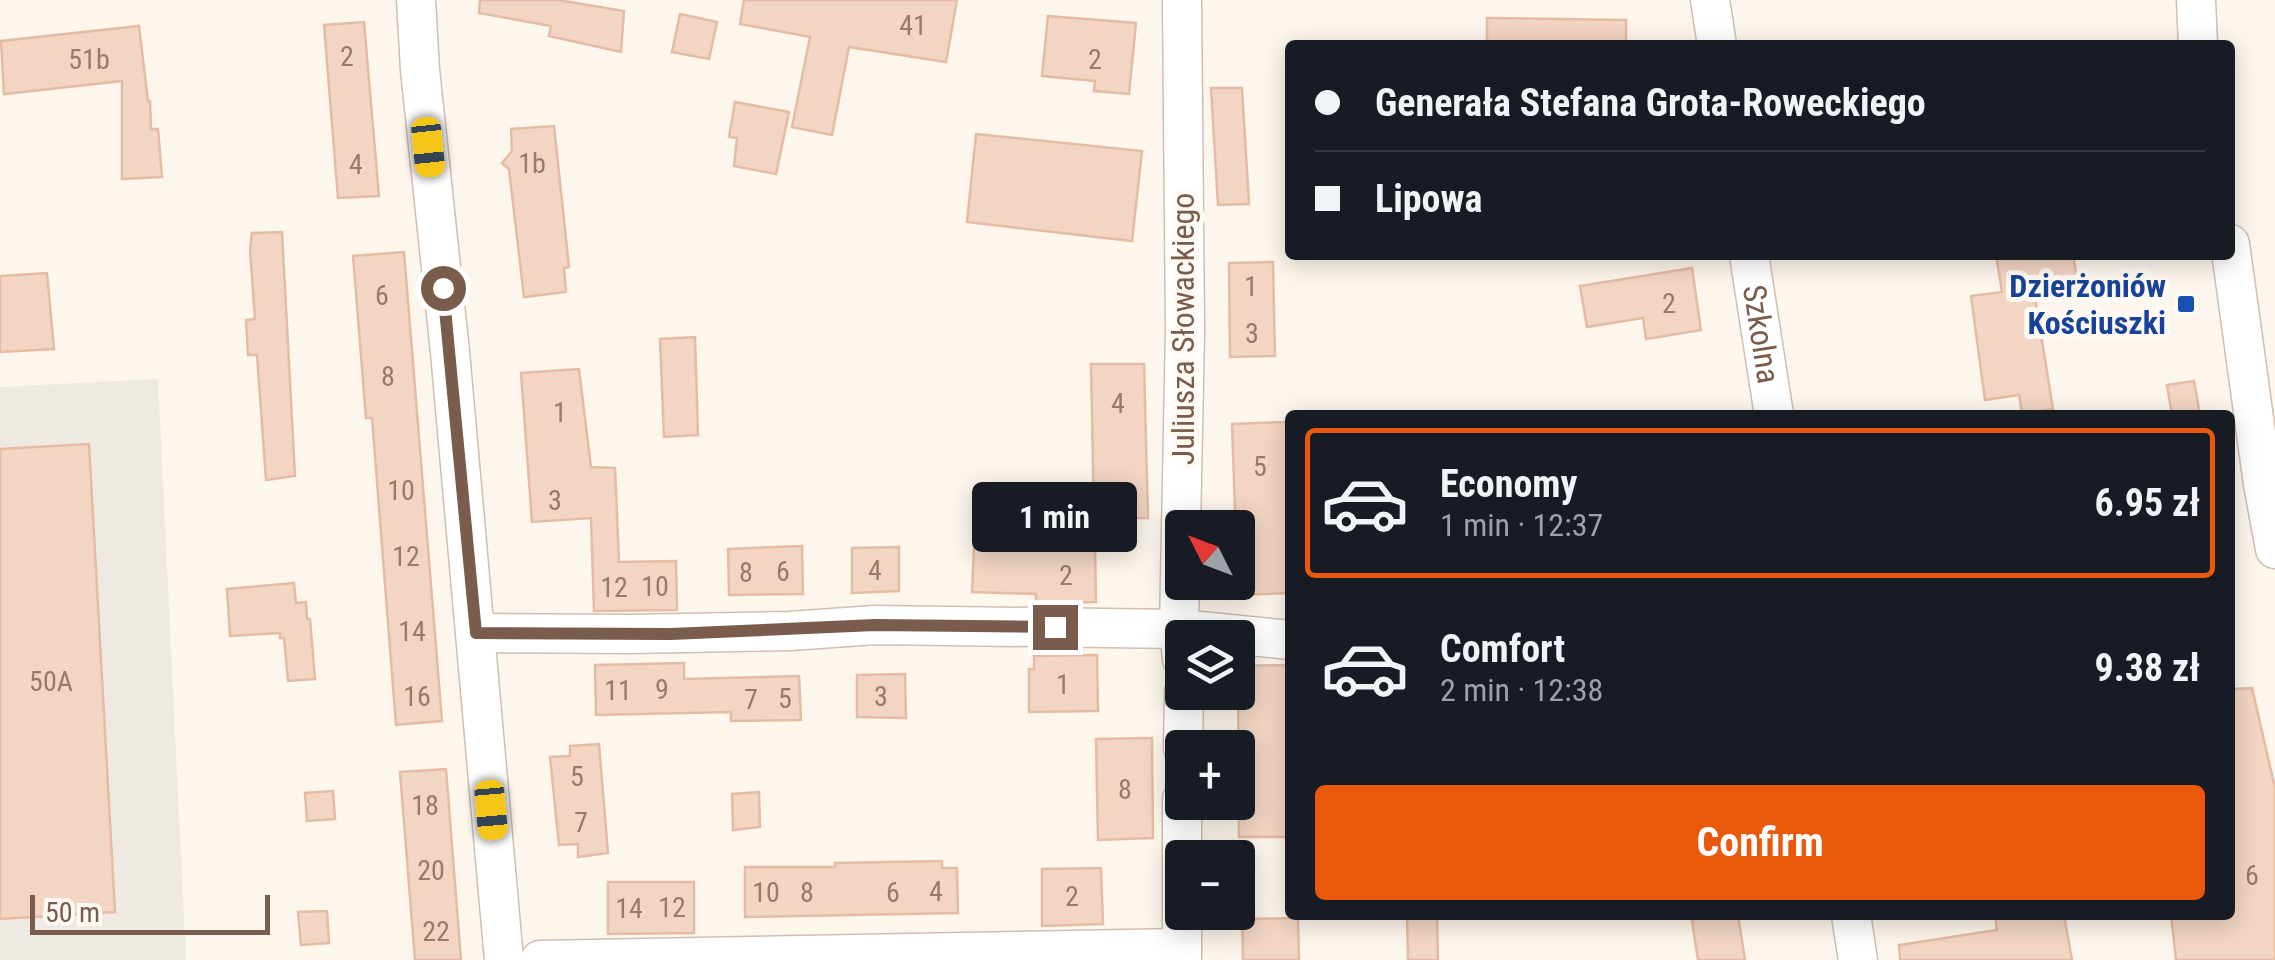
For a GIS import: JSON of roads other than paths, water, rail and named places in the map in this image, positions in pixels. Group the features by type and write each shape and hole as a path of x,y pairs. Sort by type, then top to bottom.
{"street":[{"path":"416,0 504,960"},
{"name":"Juliusza Słowackiego","path":"1181,620 1185,330 1182,0"},
{"path":"1710,0 1716,40"},
{"path":"2196,0 2198,40"},
{"name":"Szkolna","path":"1750,260 1773,410"},
{"path":"2232,260 2275,549"},
{"path":"476,633 671,634 875,625 1165,643"},
{"path":"1255,641 1285,640"},
{"path":"540,960 1182,954 1182,820"},
{"path":"1852,920 1858,960"}],"place":[{"name":"Dzierżoniów Kościuszki","path":"2186,304"}]}
